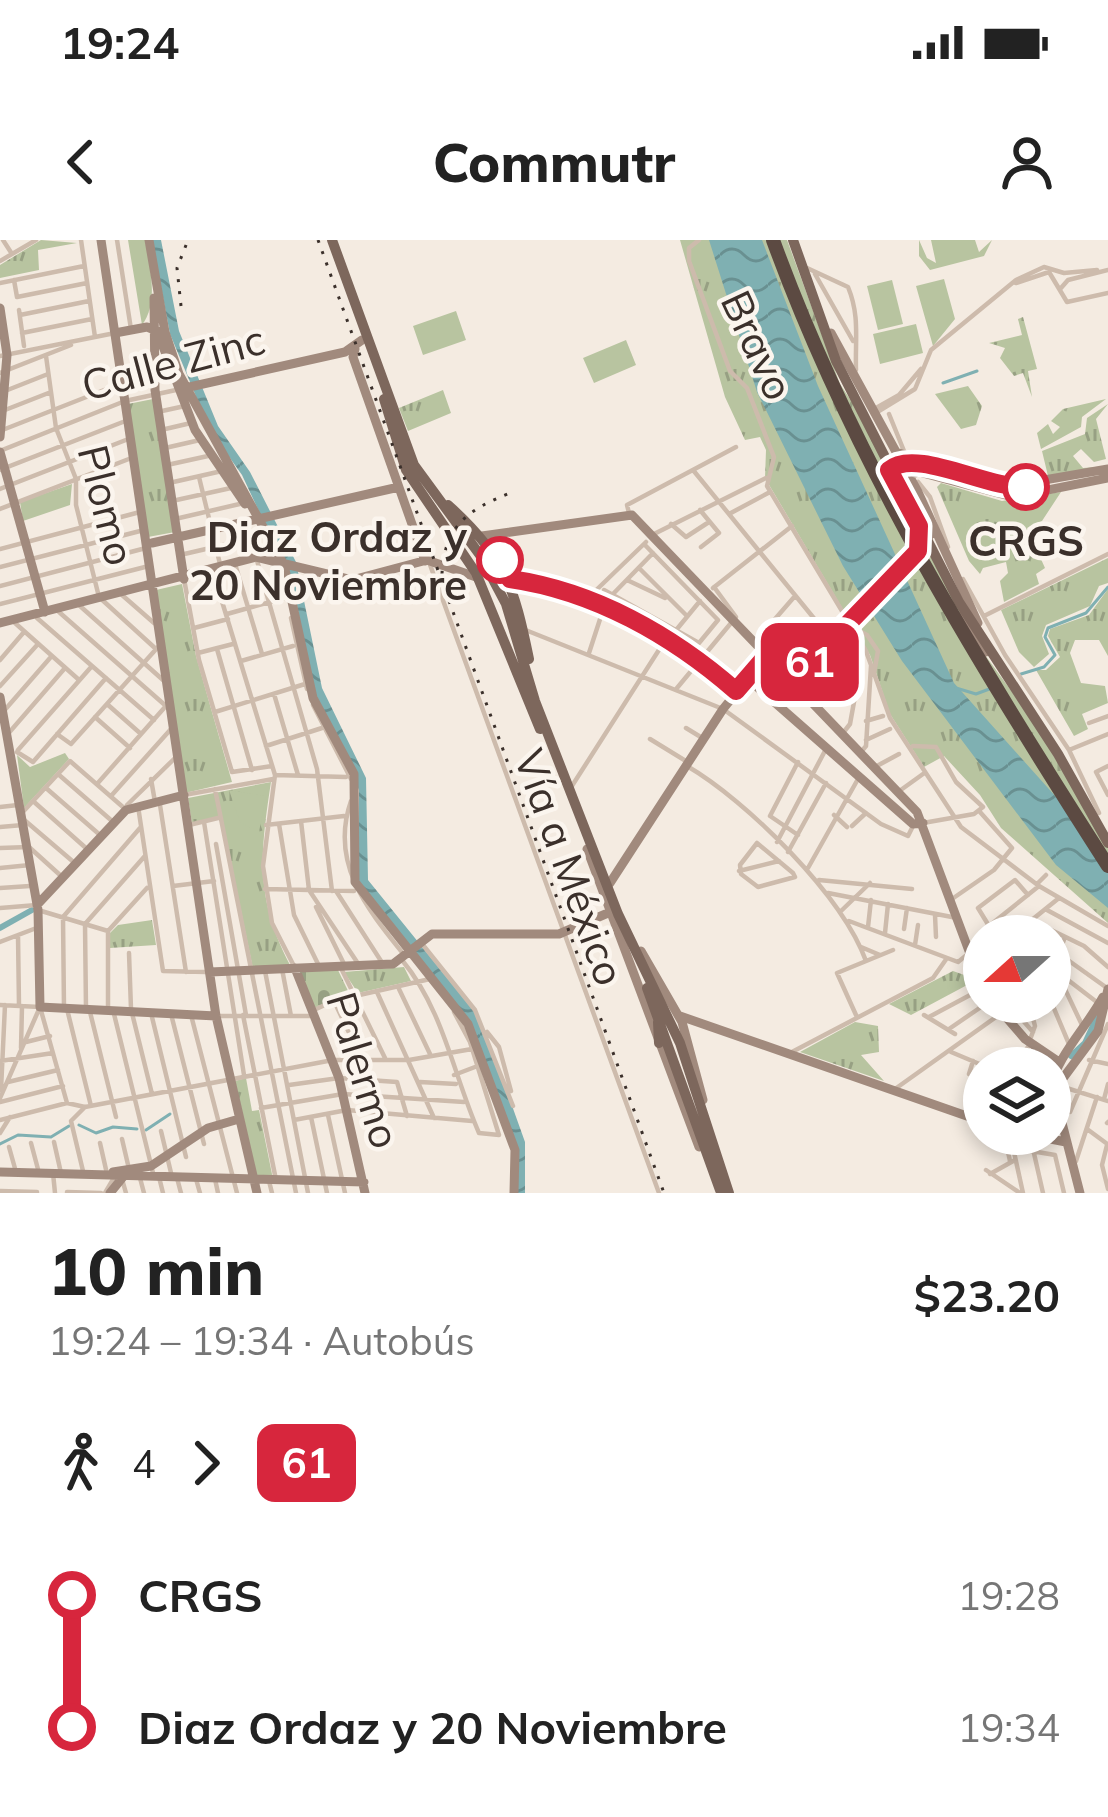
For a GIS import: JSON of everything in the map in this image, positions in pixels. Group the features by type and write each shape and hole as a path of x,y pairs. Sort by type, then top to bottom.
{"highway":[{"path":"776,240 846,407 971,639 1108,862"}],"main road":[{"path":"329,240 354,350 386,396 422,474 482,536 511,581 542,724"},
{"path":"329,240 405,449 421,479 490,571 586,849 632,955 681,1031 694,1090"},
{"path":"795,240 811,271 819,312"},
{"path":"795,240 841,364 906,477 944,566 997,666 1108,843"},
{"path":"386,396 398,473 460,542 482,536"},
{"path":"439,520 451,519 449,506"},
{"path":"439,520 476,573 570,789 632,955"},
{"path":"484,593 491,583 511,581"},
{"path":"986,645 1040,716 1102,812 1108,832"},
{"path":"1076,789 1102,812"},
{"path":"681,1031 660,1025 652,1007 665,1002 694,1090 710,1141 724,1179 723,1193"},
{"path":"681,1031 690,1111"},
{"path":"675,1085 723,1193"}],"street":[{"path":"3,240 12,254"},
{"path":"0,261 36,240"},
{"path":"95,337 81,242 100,240 217,1016 257,1193"},
{"path":"117,240 130,330"},
{"path":"683,240 688,256"},
{"name":"Bravo","path":"699,240 688,256 730,371 747,388 774,457 766,478 770,492 849,622 875,645 880,660 872,669"},
{"path":"150,246 158,412 198,653 232,773 272,766"},
{"path":"150,246 165,332 192,423 284,562 313,698 356,780 355,882 422,978 478,1132 497,1136 501,1130 472,1049 446,1000 422,978"},
{"path":"0,283 84,266"},
{"path":"873,412 915,389 932,350 1044,267 1062,273 1108,270"},
{"path":"1061,288 1066,280 1097,270"},
{"path":"811,271 848,288 860,317 853,341 856,382"},
{"path":"811,271 853,341"},
{"path":"1011,287 1046,271 1056,275 1069,302 1104,294 1106,303"},
{"path":"14,280 17,297 87,284"},
{"path":"24,346 19,312 89,301"},
{"path":"0,308 4,356 0,434 122,383"},
{"path":"819,312 873,412 928,492 981,621 1070,750 1102,812"},
{"path":"819,312 832,362 919,526 918,551"},
{"path":"22,333 92,319"},
{"path":"4,356 153,328"},
{"path":"153,328 210,454 253,513"},
{"path":"3,372 76,342"},
{"path":"354,350 426,561"},
{"name":"Calle Zinc","path":"0,452 125,401 156,394 185,395 207,383 354,350"},
{"name":"Plomo","path":"46,356 56,428 76,479 82,528 100,599"},
{"path":"2,392 48,374"},
{"path":"1,411 51,392"},
{"path":"158,412 185,395"},
{"path":"889,414 902,455 920,478 939,558 997,666"},
{"path":"3,469 128,420"},
{"path":"161,430 192,423"},
{"path":"164,448 204,436"},
{"path":"0,490 131,438"},
{"path":"736,447 627,505 629,513 793,681 848,726 861,752 898,792 952,899 957,918 954,933 963,947"},
{"path":"0,452 18,502 41,615 154,720"},
{"path":"166,465 210,454"},
{"path":"882,455 902,455"},
{"path":"892,475 902,455"},
{"path":"0,508 134,457"},
{"path":"693,470 831,638"},
{"path":"170,483 222,471"},
{"path":"175,519 208,512 273,515 398,473"},
{"path":"892,475 1004,487 1108,474"},
{"path":"902,493 907,484 920,478 1004,496 1060,489 1108,474"},
{"path":"199,477 227,617 272,766 265,889 278,936 295,968"},
{"path":"587,600 654,534 766,478"},
{"path":"1060,489 1060,483 1071,478"},
{"path":"172,501 233,487"},
{"path":"729,514 770,492"},
{"path":"700,511 719,533 701,547"},
{"path":"0,549 142,512"},
{"path":"0,567 86,545 178,538 253,513"},
{"path":"482,536 629,513"},
{"path":"671,524 686,537 710,522"},
{"path":"677,629 708,593 792,526"},
{"path":"774,701 918,551 933,527"},
{"path":"491,548 500,532"},
{"path":"180,555 264,535"},
{"path":"264,535 268,557"},
{"path":"0,586 90,562 147,540"},
{"path":"604,590 702,643 712,634 720,622 708,593 644,544"},
{"path":"8,547 13,565"},
{"path":"918,551 939,558"},
{"path":"612,595 653,553"},
{"path":"981,621 1108,554"},
{"path":"256,557 308,734 334,891 384,965"},
{"path":"0,625 256,557 355,580 426,561 587,600 700,662 735,693"},
{"path":"459,570 465,557"},
{"name":"Vía a México","path":"426,561 658,1193"},
{"path":"284,562 305,684 353,788 345,816 354,891 406,955 440,985 475,1039 514,1150 514,1193"},
{"path":"236,564 262,654"},
{"path":"0,604 150,566"},
{"path":"639,568 686,615"},
{"path":"459,570 476,577 491,609"},
{"path":"627,580 669,600"},
{"path":"0,660 20,627 41,615 153,585"},
{"path":"122,595 160,628"},
{"path":"775,619 796,595"},
{"path":"194,628 288,597"},
{"path":"100,599 159,646"},
{"path":"587,600 664,640"},
{"path":"80,606 168,684"},
{"path":"966,608 981,621 986,645"},
{"path":"589,653 603,610"},
{"path":"59,612 168,704"},
{"path":"677,688 735,620"},
{"path":"0,625 20,627 80,680"},
{"path":"523,628 723,709 866,813 915,828 981,809"},
{"path":"712,634 718,641"},
{"path":"570,789 664,640"},
{"path":"198,653 236,643"},
{"path":"0,686 38,644"},
{"path":"241,661 296,645"},
{"path":"57,734 71,745 159,646"},
{"path":"217,649 252,770"},
{"path":"610,883 723,709 768,654"},
{"path":"52,656 1,706 38,908 40,1007 68,1103"},
{"path":"7,748 92,666"},
{"path":"7,748 65,668"},
{"path":"861,752 872,669"},
{"path":"872,669 887,712 956,818 983,845 1006,856 1038,885 1108,926"},
{"path":"7,748 32,763 106,678"},
{"path":"747,678 915,828"},
{"path":"215,712 305,684"},
{"path":"848,726 856,691"},
{"path":"274,694 298,775"},
{"path":"107,704 142,734"},
{"path":"98,784 168,704"},
{"path":"866,721 884,716"},
{"path":"1089,723 1108,716"},
{"path":"95,717 130,748"},
{"path":"1070,750 1106,735 1099,720"},
{"path":"111,796 174,726"},
{"path":"266,746 322,728"},
{"path":"686,728 704,739"},
{"path":"866,740 890,729"},
{"path":"650,739 717,784 808,868 847,922 866,961"},
{"path":"335,740 345,776"},
{"path":"913,746 936,747 956,782 1012,846 952,899"},
{"path":"764,848 785,827 827,747"},
{"path":"874,767 899,754"},
{"path":"38,908 151,779 178,757"},
{"path":"0,827 21,816 70,761 130,807 140,828 163,971 252,973 384,965 406,955 419,941 439,934 562,932 608,913"},
{"path":"798,762 770,817 798,835"},
{"path":"1108,766 1096,772 1108,795"},
{"path":"898,792 925,773"},
{"path":"58,774 113,823"},
{"path":"130,807 274,777 345,776"},
{"path":"808,868 860,776"},
{"path":"151,779 162,800 186,971"},
{"path":"788,852 826,782"},
{"path":"0,788 16,787"},
{"path":"46,788 101,836"},
{"path":"215,789 278,1105 301,1187"},
{"path":"162,800 186,809"},
{"path":"33,802 89,851"},
{"path":"0,807 21,816 76,865"},
{"path":"834,815 849,826 866,813"},
{"path":"266,825 345,816"},
{"path":"189,825 220,818"},
{"path":"301,821 309,890 386,1059"},
{"path":"204,822 231,972 244,1015 272,1193"},
{"path":"279,824 287,890 319,966"},
{"path":"88,1107 66,1009 63,917 140,828"},
{"path":"208,846 225,842"},
{"path":"216,844 223,878 231,1016 244,1075"},
{"path":"754,845 764,848 794,878 758,887 739,872 754,845"},
{"path":"0,848 27,846 64,879"},
{"path":"586,849 608,913 632,955 657,978 681,1031 710,1141"},
{"path":"116,1117 88,1010 85,924 145,856"},
{"path":"739,872 779,861"},
{"path":"0,868 30,866"},
{"path":"600,869 610,883 641,981 640,995"},
{"path":"1003,915 1046,875"},
{"path":"173,886 231,876"},
{"path":"819,880 912,889"},
{"path":"980,915 976,910 1015,880 1028,896"},
{"path":"840,912 870,883"},
{"path":"149,885 108,931 111,1011 163,1193"},
{"path":"0,888 34,886"},
{"path":"265,889 354,891"},
{"path":"828,893 957,918"},
{"path":"1040,915 1059,898"},
{"path":"868,927 871,900"},
{"path":"316,903 360,966"},
{"path":"885,933 888,904"},
{"path":"0,908 38,908 108,931"},
{"path":"904,929 907,908"},
{"path":"1047,910 1108,943"},
{"path":"935,915 936,937"},
{"path":"847,922 946,958 963,957"},
{"path":"915,945 918,925"},
{"path":"0,942 39,927"},
{"path":"18,935 21,1053"},
{"path":"419,941 499,1047 512,1095"},
{"path":"1071,942 1108,967"},
{"path":"861,947 880,955"},
{"path":"857,1018 837,973 893,950"},
{"path":"129,952 131,1012 152,1094"},
{"path":"632,955 640,995 681,1031 790,1053 963,1114"},
{"path":"790,1053 936,976 946,958"},
{"path":"1071,962 1108,988 1098,1045 1071,1103"},
{"name":"Palermo","path":"295,968 334,1060 364,1188"},
{"path":"282,969 291,1016"},
{"path":"265,971 301,1187"},
{"path":"0,1098 3,1005 191,1016 291,1016 315,1013 354,994 399,989 422,978"},
{"path":"641,981 657,978"},
{"path":"641,981 665,1002"},
{"path":"1071,984 1104,1014"},
{"path":"399,989 432,1057"},
{"path":"377,992 434,1118"},
{"path":"970,994 981,997 981,1007 952,1031 927,1016 970,994"},
{"path":"334,1001 362,1060"},
{"path":"1071,1001 1085,1029"},
{"path":"0,1098 40,1007"},
{"path":"151,1013 186,1157"},
{"path":"171,1014 202,1138"},
{"path":"1071,1052 1085,1029 1104,1014"},
{"path":"191,1016 237,1193"},
{"path":"895,1089 951,1052 1012,1023"},
{"path":"1018,1023 1038,1047"},
{"path":"1032,1023 1034,1047"},
{"path":"1060,1023 1073,1049"},
{"path":"681,1031 675,1085 723,1193"},
{"path":"488,1032 513,1106"},
{"path":"26,1042 50,1036"},
{"path":"1027,1047 1034,1041"},
{"path":"1071,1064 1098,1045"},
{"path":"0,1120 68,1103 88,1107 334,1060 409,1060 472,1049"},
{"path":"951,1052 963,1057"},
{"path":"1,1061 54,1053"},
{"path":"1089,1060 1108,1064"},
{"path":"454,1075 475,1067"},
{"path":"8,1082 58,1070"},
{"path":"287,1085 339,1078 398,1082 407,1116"},
{"path":"420,1082 458,1084"},
{"path":"1075,1167 1108,1084"},
{"path":"0,1098 62,1086"},
{"path":"1071,1087 1103,1099"},
{"path":"261,1108 343,1094 466,1102"},
{"path":"84,1174 71,1120 88,1107"},
{"path":"293,1120 347,1110 473,1121"},
{"path":"328,1114 344,1188"},
{"path":"311,1117 325,1188"},
{"path":"0,1133 10,1118"},
{"path":"117,1175 140,1178 155,1173 182,1144 202,1138 218,1124 239,1119"},
{"path":"1088,1129 1107,1146 1102,1165 1108,1189"},
{"path":"161,1131 181,1193"},
{"path":"67,1192 105,1193 117,1175 122,1139"},
{"path":"54,1142 55,1193"},
{"path":"0,1192 37,1193 31,1143"},
{"path":"100,1143 126,1193"},
{"path":"9,1147 16,1172"},
{"path":"1071,1150 1080,1193"},
{"path":"1011,1155 1021,1193"},
{"path":"1034,1155 1043,1193"},
{"path":"1055,1155 1064,1193"},
{"path":"1012,1161 1004,1169 987,1172 1021,1193"},
{"path":"0,1172 155,1173 364,1188"},
{"path":"140,1178 144,1193"},
{"path":"196,1179 200,1193"},
{"path":"214,1179 218,1193"}],"green space":[{"path":"41,240 77,243 38,250 39,270 0,278 0,265"},
{"path":"128,240 145,240 149,261 152,295 142,325"},
{"path":"680,240 787,240 840,384 893,464 985,655 1032,719 1108,848 1108,923 1001,828 980,795 944,756 924,767 890,714 870,655 765,478 766,450 760,437 745,440 725,397"},
{"path":"919,240 927,258 936,263 931,240 975,240 979,252 992,240 984,256 930,270 919,256"},
{"path":"944,279 955,319 933,346 916,286"},
{"path":"892,280 903,324 878,330 867,286"},
{"path":"456,311 466,340 423,355 413,326"},
{"path":"1023,317 1037,369 1028,371 1032,397 1023,373 1014,376 1000,358 1005,348 989,343 1022,335 1018,319"},
{"path":"916,324 923,353 880,364 873,334"},
{"path":"626,340 636,365 594,383 583,358"},
{"path":"968,386 982,406 976,425 961,429 935,394"},
{"path":"443,390 451,413 408,431 399,408"},
{"path":"153,399 175,532 148,537 128,404"},
{"path":"1106,399 1082,417 1081,427 1041,449 1037,433 1048,424 1053,434 1060,427 1051,421 1063,409"},
{"path":"1108,404 1096,419 1106,459 1094,462 1081,449 1073,456 1083,468 1108,466 1048,476 1042,451 1085,434 1087,418"},
{"path":"941,483 1002,501 1061,492 1042,521 1027,528 1045,568 1036,574 1039,584 1004,602 1000,581 1008,573 1006,562 983,568 980,574 969,561 937,487"},
{"path":"72,484 70,505 23,521 20,502"},
{"path":"1108,558 1108,583 1099,586 1090,606 1046,625 1042,636 1049,654 1034,667 1019,652 1001,610"},
{"path":"182,584 196,656 232,782 185,793 156,590"},
{"path":"1108,589 1108,656 1099,640 1075,640 1070,653 1081,683 1105,686 1108,703 1082,714 1088,729 1074,736 1036,670 1046,670 1060,657 1048,636 1050,629 1089,615"},
{"path":"65,753 69,759 24,808 17,755 30,767"},
{"path":"271,782 263,875 271,918 290,965 253,969 222,819 192,823 188,798"},
{"path":"229,790 266,796 259,832 240,822"},
{"path":"152,920 156,945 110,948 110,933 118,925"},
{"path":"404,967 411,981 358,993 344,972"},
{"path":"337,968 349,993 315,1008 299,970"},
{"path":"953,971 963,975 963,987 911,1015 889,1004"},
{"path":"855,1022 878,1026 879,1052 861,1055 884,1081 800,1052"},
{"path":"246,1078 252,1111 259,1110 273,1179 257,1176 235,1081"}],"water":[{"path":"152,240 161,240 179,331 218,426 250,472 296,562 322,688 366,778 368,880 474,1011 487,1036 525,1142 525,1193 517,1193 519,1159 465,1016 358,883 359,790 313,690 293,584 242,475 210,430 170,334"},
{"path":"709,240 762,240 818,386 954,683 1108,855 1108,908 1056,865 902,661 843,566 757,392"}],"waterway":[{"path":"943,383 977,371"},
{"path":"1021,674 1044,667 1055,655 1045,637 1048,628 1086,613 1108,587"},
{"path":"956,688 976,694 992,688"},
{"path":"0,928 32,910"},
{"path":"1071,1056 1085,1043 1098,1015"},
{"path":"146,1130 170,1114"},
{"path":"79,1125 96,1133 113,1127 137,1129"},
{"path":"0,1144 18,1135 51,1137 69,1126"}],"railway":[{"path":"181,306 177,268 188,240"},
{"path":"318,240 664,1193"},
{"path":"442,574 448,543 461,522 510,493"}],"bus line":[{"name":"61","path":"500,560 510,579 555,586 622,615 697,658 736,691 768,654 793,681 918,551 919,526 889,470 893,465 910,459 999,486 1026,487"}],"place":[{"name":"CRGS","path":"1026,487"},
{"name":"Diaz Ordaz y 20 Noviembre","path":"500,560"}]}
